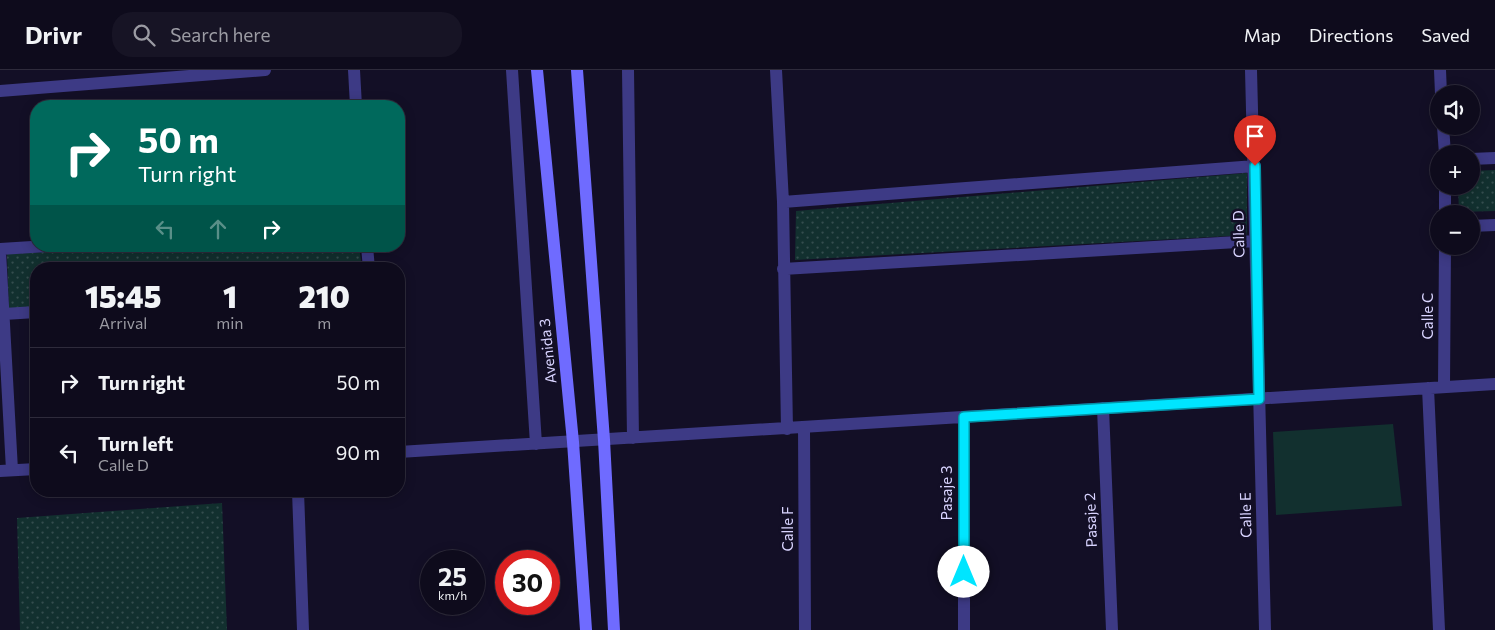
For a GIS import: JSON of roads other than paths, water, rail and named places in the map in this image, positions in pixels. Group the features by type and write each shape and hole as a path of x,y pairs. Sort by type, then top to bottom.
{"main road":[{"name":"Avenida 3","path":"537,70 573,442 586,630"},
{"path":"577,70 604,440 614,630"}],"street":[{"path":"0,91 265,70"},
{"path":"354,70 356,100"},
{"path":"512,70 536,444"},
{"path":"628,70 633,438"},
{"path":"776,70 783,202 787,428"},
{"name":"Calle D","path":"1251,70 1255,166 1254,241 1259,399"},
{"path":"1440,70 1441,85"},
{"path":"1480,159 1495,158"},
{"path":"783,202 1255,166"},
{"path":"1480,225 1495,224"},
{"path":"783,269 1254,241"},
{"path":"30,248 0,250 4,314 6,470 30,468"},
{"name":"Calle C","path":"1444,387 1445,255"},
{"path":"4,314 30,312"},
{"path":"405,452 1495,384"},
{"path":"1428,388 1439,630"},
{"name":"Calle E","path":"1259,399 1265,630"},
{"name":"Pasaje 2","path":"1103,408 1112,630"},
{"name":"Pasaje 3","path":"964,417 964,630"},
{"name":"Calle F","path":"804,427 805,630"},
{"path":"298,497 303,630"}]}
